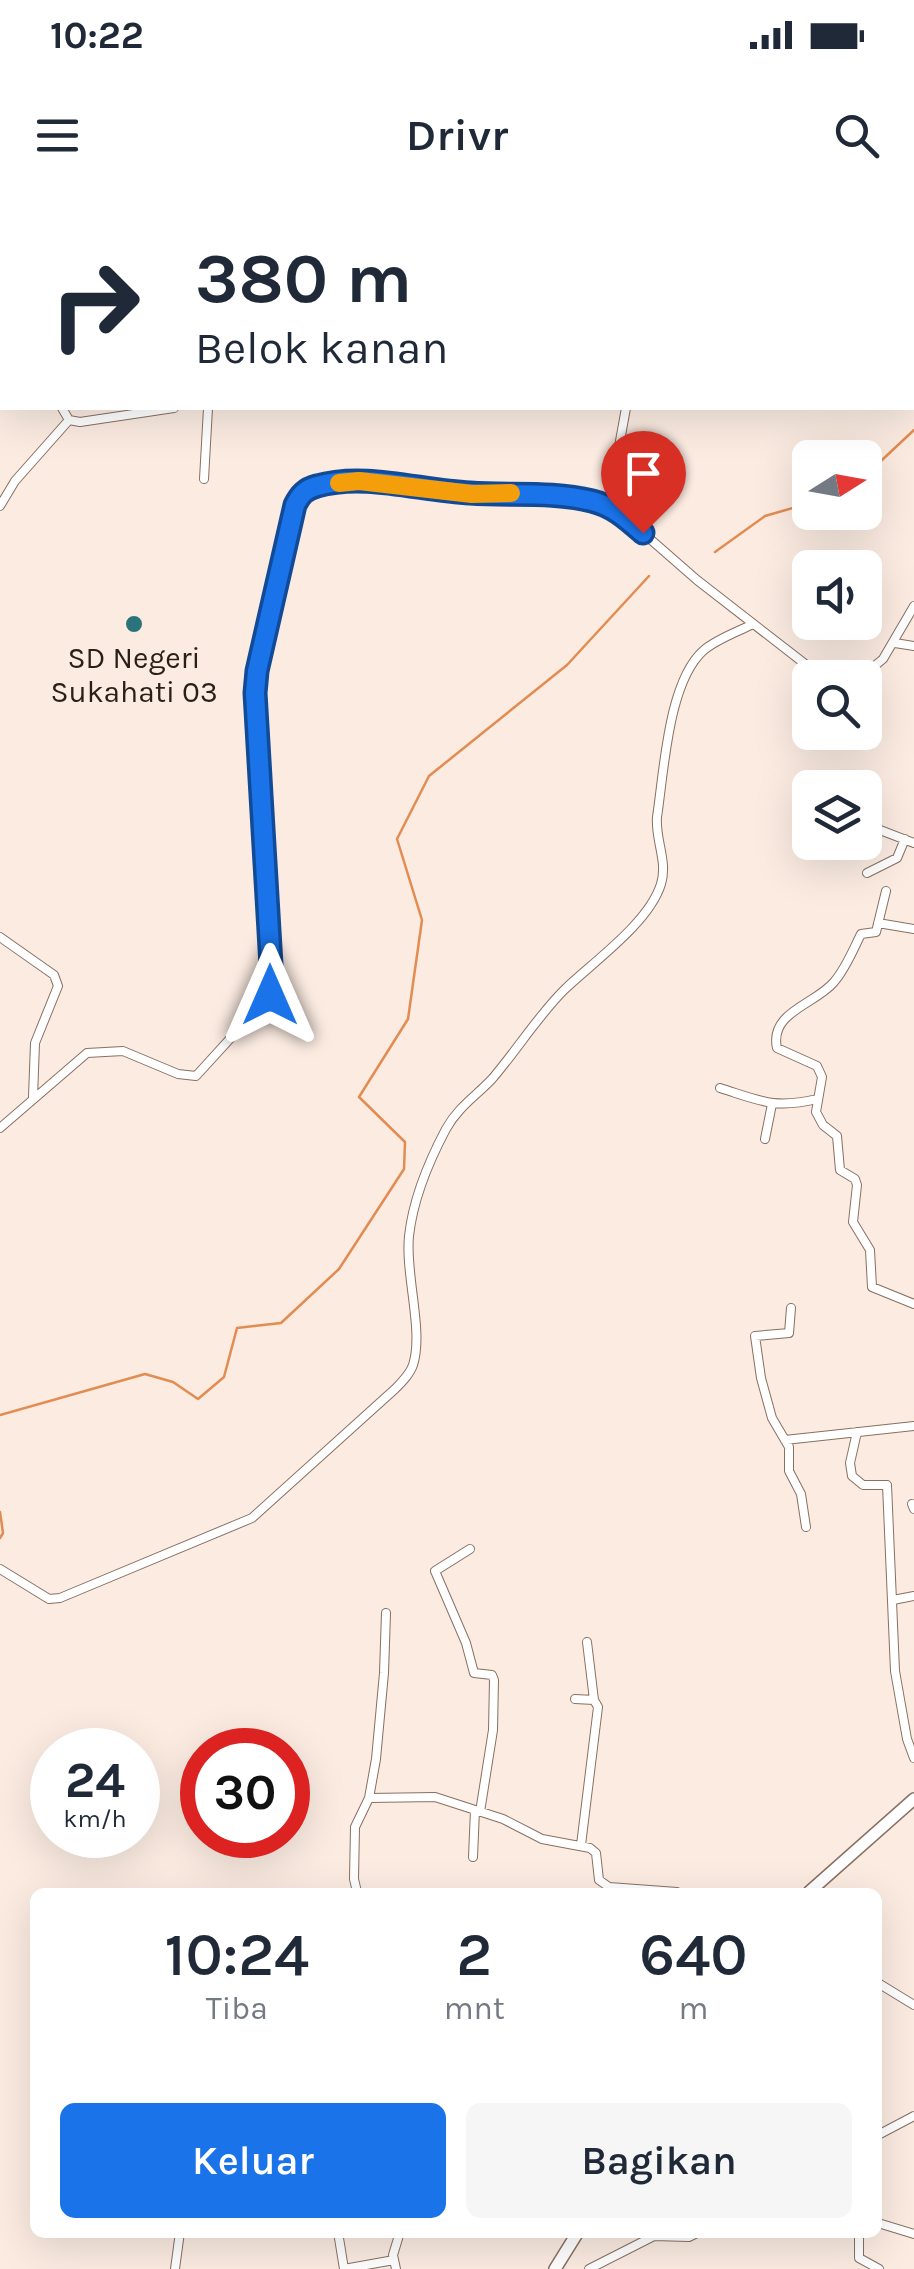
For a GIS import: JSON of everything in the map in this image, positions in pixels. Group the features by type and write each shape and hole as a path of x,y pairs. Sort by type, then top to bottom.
{"main road":[{"path":"815,1888 914,1800"},
{"path":"555,2269 574,2238"}],"street":[{"path":"63,410 69,420"},
{"path":"69,420 100,421 163,410"},
{"path":"204,479 208,410"},
{"path":"608,506 626,410"},
{"path":"0,506 15,481 69,420"},
{"path":"0,1128 87,1053 98,1050 123,1051 178,1074 196,1076 270,995 255,693 274,595 301,494 318,485 359,481 472,494 558,495 608,506 800,660"},
{"path":"882,660 914,606"},
{"path":"0,1569 49,1599 60,1598 252,1518 412,1370 416,1349 409,1237 415,1205 446,1128 460,1108 494,1077 560,994 653,903 662,883 664,865 656,832 657,817 677,698 702,651 753,624"},
{"path":"895,643 914,646"},
{"path":"867,873 897,858 910,841 882,830"},
{"path":"886,891 875,934 860,934 834,984 782,1020 774,1037 777,1048 817,1066 822,1077 817,1098 819,1120 838,1136 838,1166 858,1184 854,1222 870,1250 872,1287 914,1304"},
{"path":"878,923 914,929"},
{"path":"0,937 54,975 58,986 36,1043 33,1096"},
{"path":"720,1088 772,1104 790,1105 817,1098"},
{"path":"765,1139 772,1104"},
{"path":"791,1308 789,1333 755,1336 761,1378 772,1418 789,1446 789,1471 802,1494 806,1527"},
{"path":"785,1440 914,1426"},
{"path":"856,1432 850,1463 852,1476 863,1485 887,1485 896,1684 914,1758"},
{"path":"470,1549 434,1572 464,1638 473,1671 494,1678 492,1730 477,1811 474,1857"},
{"path":"893,1600 914,1596"},
{"path":"357,1888 355,1827 369,1798 383,1690 386,1613"},
{"path":"581,1845 598,1707 586,1642"},
{"path":"575,1699 594,1700"},
{"path":"369,1798 425,1796 514,1824 542,1839 581,1845 594,1850 603,1884 640,1888"},
{"path":"882,1985 914,2005"},
{"path":"882,2133 914,2116"},
{"path":"882,2224 914,2234"},
{"path":"175,2269 179,2238"},
{"path":"339,2238 344,2269 395,2265 399,2238"},
{"path":"589,2269 650,2238"},
{"path":"859,2238 858,2258 879,2269"}],"waterway":[{"path":"882,460 914,430"},
{"path":"715,552 765,516 792,508"},
{"path":"0,1415 145,1374 173,1382 198,1399 224,1377 237,1328 281,1323 339,1269 404,1169 405,1142 359,1097 408,1019 422,920 397,839 429,776 567,665 649,576"},
{"path":"0,1512 0,1538"}],"slow traffic":[{"path":"339,483 359,481 472,494 511,493"}],"place":[{"name":"SD Negeri Sukahati 03","path":"134,624"}],"route":[{"path":"270,995 255,693 273,599 301,494 318,485 359,481 472,494 558,495 596,501 618,511 643,533"}]}
